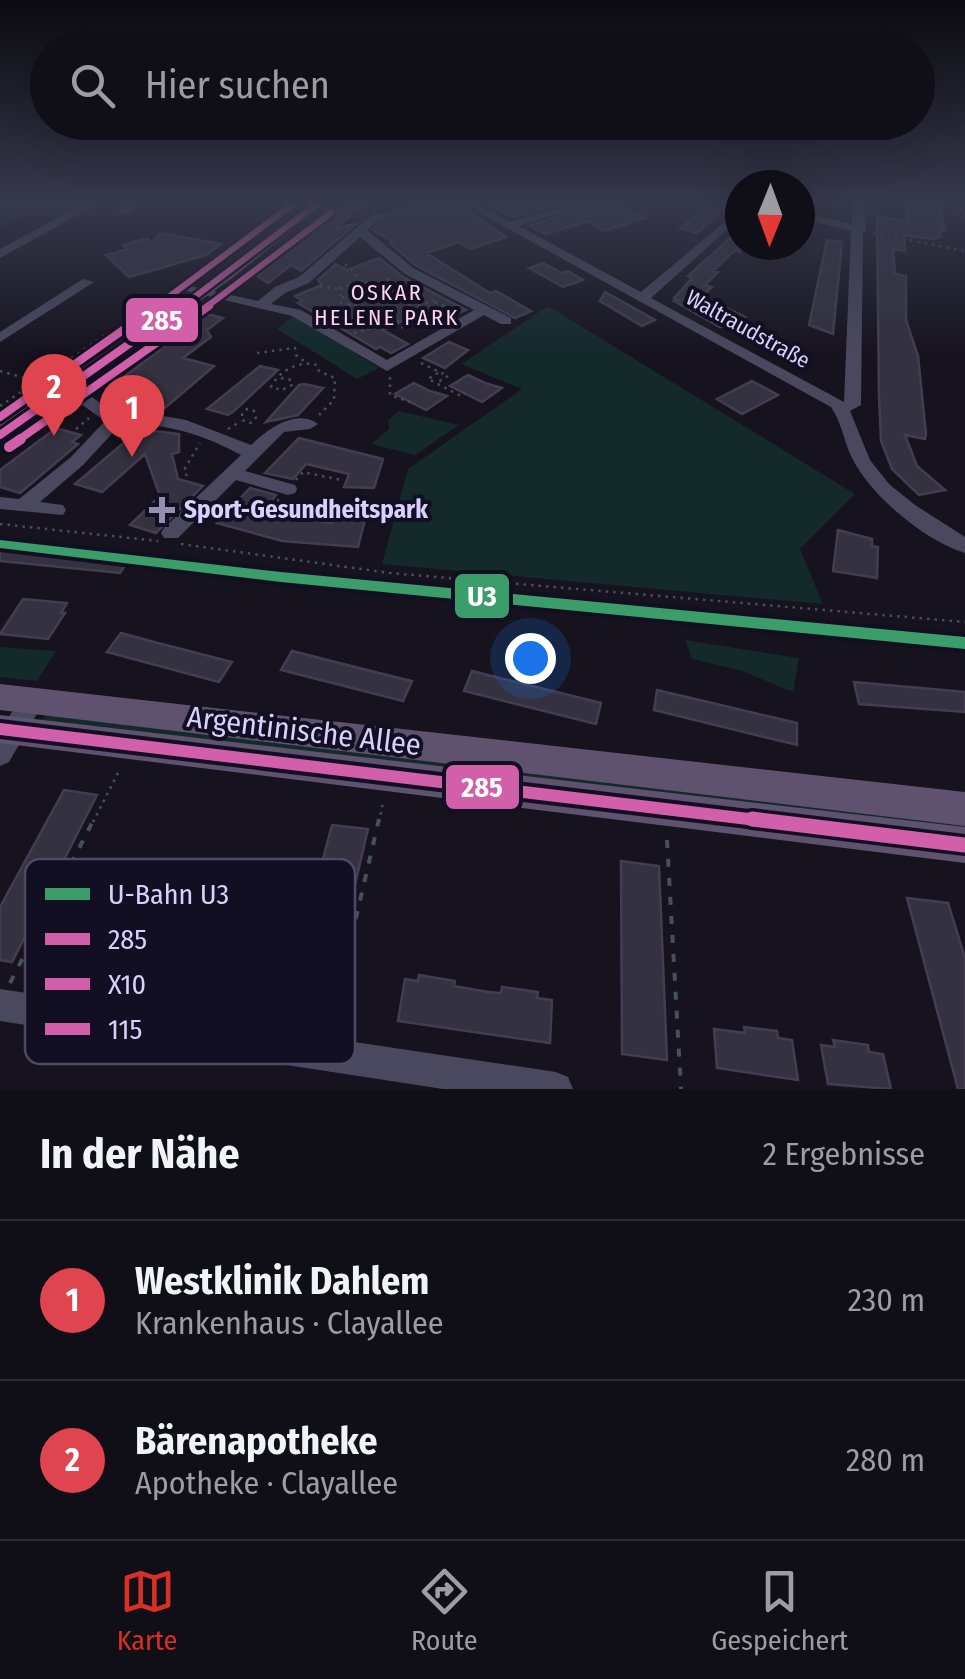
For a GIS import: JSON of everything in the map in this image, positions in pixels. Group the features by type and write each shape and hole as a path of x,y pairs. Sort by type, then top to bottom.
{"main road":[{"path":"0,415 48,381 132,333 238,252"},
{"path":"188,287 243,252"},
{"path":"0,435 48,381"},
{"name":"Argentinische Allee","path":"16,698 965,809"},
{"name":"Argentinische Allee","path":"5,738 965,846"}],"street":[{"path":"262,306 280,290 300,283 337,252"},
{"path":"387,252 409,272 506,322"},
{"name":"Waltraudstraße","path":"556,252 841,408"},
{"path":"643,298 695,252"},
{"path":"863,252 853,405 841,408 860,457 877,482 922,520 965,546"},
{"path":"0,338 88,282"},
{"path":"188,287 296,314 387,366 483,310"},
{"path":"48,381 115,420 149,416 216,434 252,453"},
{"path":"23,506 77,461 115,420"},
{"path":"172,540 279,428 304,424"},
{"path":"232,474 288,489"},
{"path":"0,504 56,510"},
{"path":"5,738 16,698"},
{"path":"355,1056 549,1088"}],"path":[{"path":"0,406 48,381 234,252"},
{"path":"329,258 342,261 364,278 362,282"},
{"path":"372,286 409,272"},
{"path":"300,283 341,290 362,282 386,300"},
{"path":"341,290 341,304 363,306 415,335"},
{"path":"341,299 351,294"},
{"path":"410,308 433,301 444,306"},
{"path":"380,302 408,303 419,322 428,325"},
{"path":"314,324 351,304"},
{"path":"334,316 342,321"},
{"path":"339,339 399,321"},
{"path":"406,329 419,322"},
{"path":"257,352 295,348 304,362 317,365 319,371 335,378 338,386 328,411 304,424"},
{"path":"406,356 448,376 436,383"},
{"path":"280,378 283,372 304,362"},
{"path":"387,366 390,395 410,402"},
{"path":"0,371 48,381"},
{"path":"440,372 428,379 465,394"},
{"path":"222,432 241,420"},
{"path":"187,476 184,470 188,458 208,438"},
{"path":"0,524 172,540 284,562 390,573 965,622"},
{"path":"74,859 118,771"},
{"path":"355,922 383,803"},
{"path":"667,840 680,1089"},
{"path":"4,997 25,955"}],"green space":[{"path":"548,306 855,494 800,549 823,604 382,564 408,469 522,389 461,364"},
{"path":"294,315 379,368 357,379 277,329"},
{"path":"398,411 459,425 415,455 371,444 389,429 388,421"},
{"path":"685,640 799,658 793,692 742,671 692,659"},
{"path":"0,647 56,651 37,681 0,677"},
{"path":"47,713 965,819 965,833 40,722"}],"building":[{"path":"118,252 210,252 129,277 106,255"},
{"path":"287,252 323,252 301,271 291,265 268,283 257,276"},
{"path":"400,252 430,252 426,253 490,293 496,291 531,311 515,318 415,265"},
{"path":"715,252 725,252 725,260 713,271 718,272 705,285 712,287 702,296 745,317 720,327 674,301 692,278 688,276"},
{"path":"824,252 841,252 833,334 809,325"},
{"path":"877,252 893,252 895,274 906,276 906,320 918,356 926,434 925,439 905,435 917,466 945,490 919,495 892,469 881,441"},
{"path":"379,258 403,277 466,310 445,319 421,312 383,330 408,344 391,353 376,349 298,303 303,301 295,296 322,285 318,280 336,264 347,270"},
{"path":"543,263 583,280 563,287 529,268"},
{"path":"605,292 655,320 642,326 600,301"},
{"path":"207,314 223,318 207,330 211,337 183,358 214,366 165,408 139,402 145,397 109,388"},
{"path":"449,342 468,350 445,368 423,358"},
{"path":"260,366 278,370 234,411 228,415 207,409"},
{"path":"468,375 502,388 482,402 450,386"},
{"path":"752,381 778,395 742,414 717,399"},
{"path":"414,383 447,396 426,410 395,394"},
{"path":"299,385 323,388 298,415 266,422"},
{"path":"56,428 81,435 72,442 78,444 20,493 0,487 0,470"},
{"path":"140,429 179,434 179,452 172,454 178,479 203,486 156,533 130,525 160,496 145,454 102,492 75,484"},
{"path":"299,438 383,459 374,488 344,487 349,474 306,464 293,479 265,473"},
{"path":"250,488 276,495 264,511 332,523 336,514 366,516 358,547 282,541 217,523"},
{"path":"838,530 872,539 872,546 878,547 877,578 833,571"},
{"path":"0,547 129,559 120,573 0,561"},
{"path":"23,599 67,603 48,639 0,634"},
{"path":"121,633 232,662 219,682 107,652"},
{"path":"292,651 412,681 403,701 281,670"},
{"path":"472,671 601,703 596,724 464,691"},
{"path":"854,682 965,692 965,712 859,704"},
{"path":"657,690 797,723 797,745 654,710"},
{"path":"64,790 97,795 64,859 26,859"},
{"path":"332,825 368,829 355,885 355,859 323,859"},
{"path":"25,861 25,936 12,962 0,960 0,907"},
{"path":"621,861 659,866 667,1060 622,1054"},
{"path":"907,898 948,903 965,958 965,1089 958,1089"},
{"path":"419,975 488,992 501,993 502,987 538,992 537,998 552,1000 550,1043 398,1021 405,979 418,981"},
{"path":"744,1027 777,1031 778,1038 792,1040 798,1080 717,1068 714,1029 745,1033"},
{"path":"833,1040 868,1045 869,1052 883,1054 891,1089 828,1084 821,1045 835,1047"}],"metro line":[{"name":"U3","path":"0,544 281,577 965,643"}],"transit line":[{"name":"115","path":"0,417 232,252"},
{"name":"285","path":"0,435 256,252"},
{"name":"X10","path":"9,447 281,252"},
{"name":"285","path":"0,729 965,845"}],"place":[{"name":"Bärenapotheke","path":"54,436"},
{"name":"Westklinik Dahlem","path":"132,457"},
{"name":"Sport-Gesundheitspark","path":"162,510"}],"district":[{"name":"OSKAR HELENE PARK","path":"387,304"}]}
